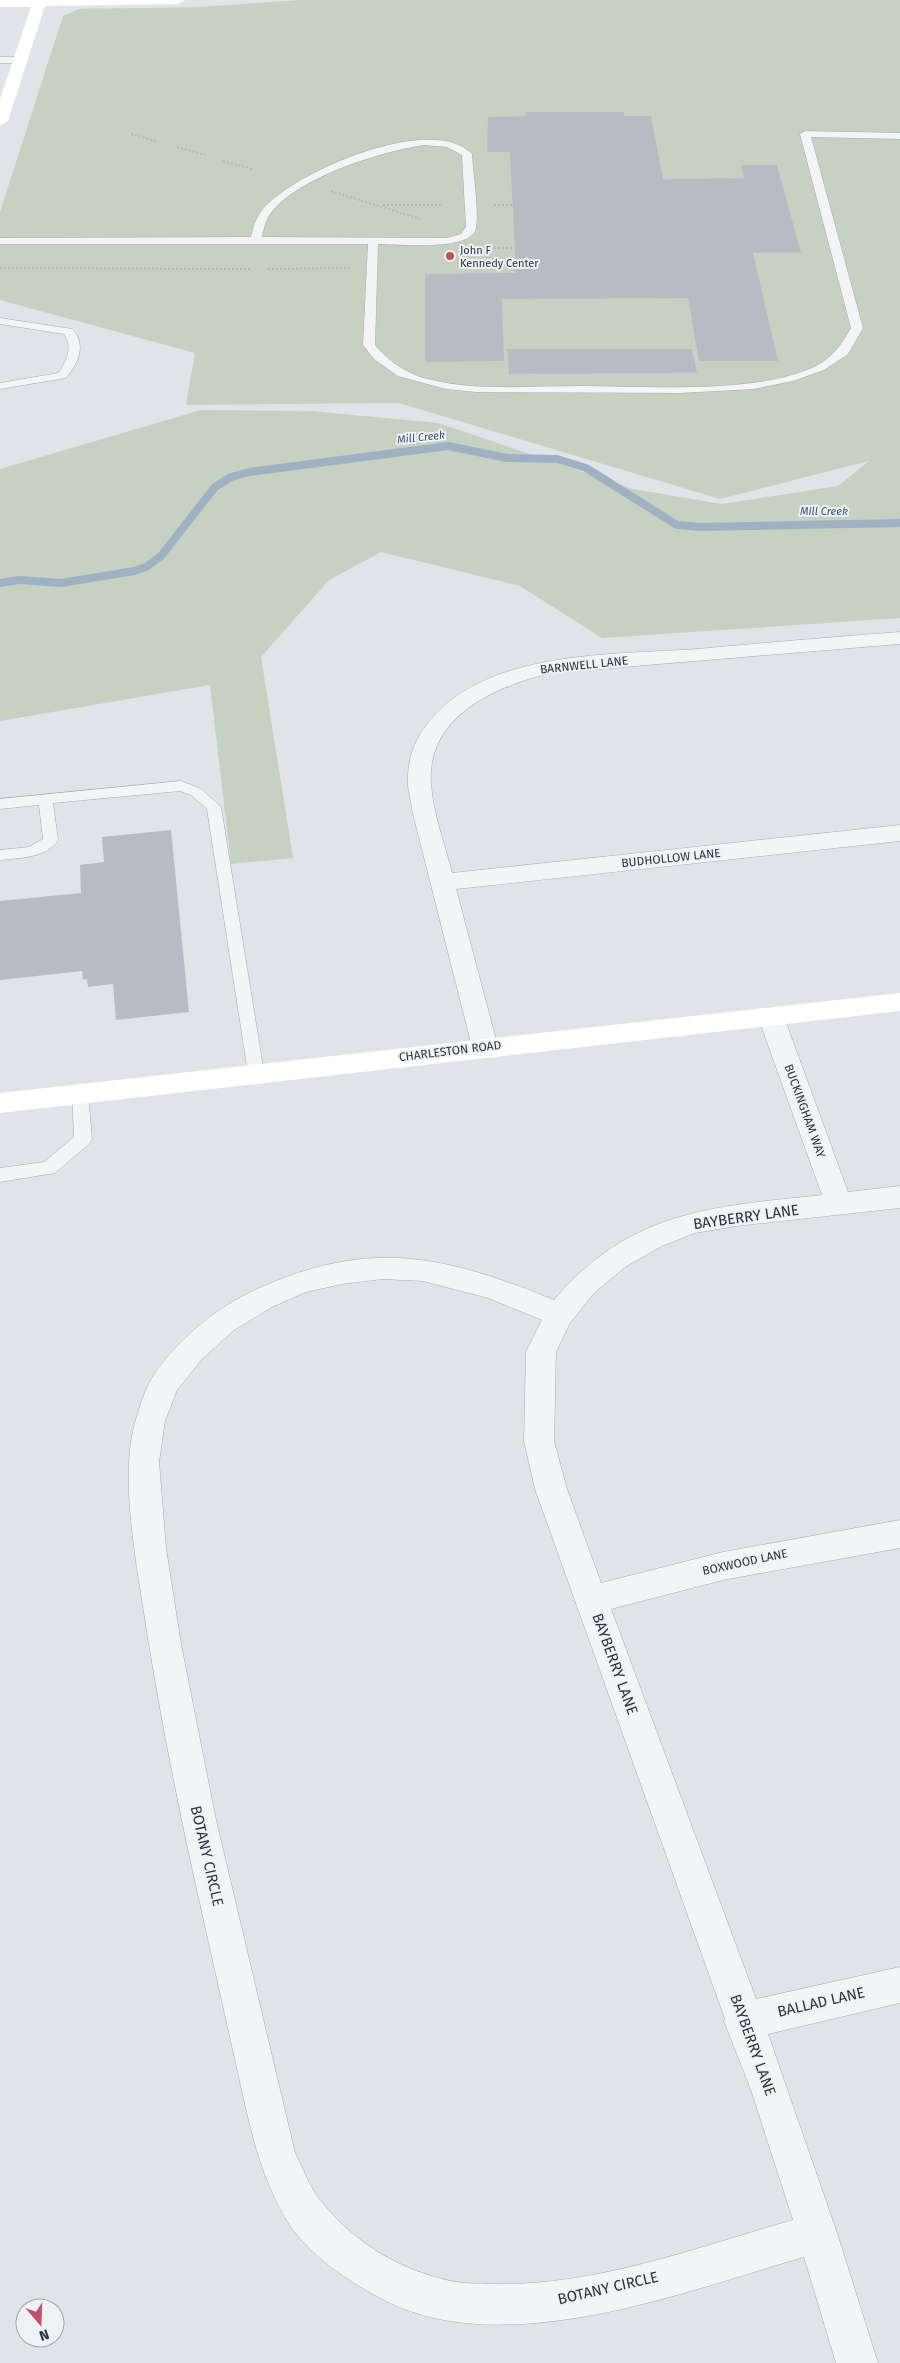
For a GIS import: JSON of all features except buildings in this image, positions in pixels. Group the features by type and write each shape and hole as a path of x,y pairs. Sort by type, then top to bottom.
{"street":[{"path":"0,3 178,0"},
{"path":"0,121 22,60 40,1"},
{"name":"BARNWELL LANE","path":"485,1047 421,795 419,765 429,738 439,723 458,705 487,687 528,671 572,665 900,638"},
{"name":"BUDHOLLOW LANE","path":"442,882 900,833"},
{"name":"CHARLESTON ROAD","path":"0,1103 485,1047 900,1002"},
{"name":"BUCKINGHAM WAY","path":"771,1017 839,1205"},
{"name":"BAYBERRY LANE","path":"857,2363 773,2099 743,2021 551,1489 539,1441 541,1352 559,1315 584,1285 616,1259 652,1238 692,1223 900,1196"},
{"name":"BOTANY CIRCLE","path":"559,1315 494,1288 423,1270 382,1268 342,1273 301,1282 262,1299 232,1317 192,1350 164,1384 150,1421 144,1462 150,1548 165,1644 198,1820 276,2158 305,2214 348,2257 400,2287 456,2303 516,2305 576,2298 632,2286 817,2233"},
{"name":"BOXWOOD LANE","path":"591,1600 723,1566 900,1534"},
{"name":"BALLAD LANE","path":"743,2021 900,1985"}],"lane":[{"path":"0,60 22,60"},
{"path":"373,241 369,345 388,366 410,377 440,384 476,389 710,389 759,385 809,372 833,362 850,346 857,328 805,134 900,136"},
{"path":"0,241 447,242 467,235 471,227 467,154 463,150 437,142 414,144 379,152 332,167 296,185 268,209 260,221 256,241"},
{"path":"0,321 68,331 74,335 76,340 68,369 62,376 0,386"},
{"path":"0,804 181,786 196,792 214,807 256,1074"},
{"path":"0,855 27,853 45,845 50,840 45,799"},
{"path":"0,1175 49,1168 83,1139 80,1094"}],"path":[{"path":"131,134 158,142"},
{"path":"177,147 205,155"},
{"path":"223,161 253,169"},
{"path":"322,189 381,205 426,221"},
{"path":"381,205 442,205"},
{"path":"487,205 513,205"},
{"path":"490,248 515,248"},
{"path":"0,268 251,269"},
{"path":"268,268 352,268"}],"green space":[{"name":"John F Kennedy Center","path":"300,0 900,0 900,618 602,638 520,586 381,552 329,580 261,657 293,858 231,864 210,685 0,721 0,469 201,410 311,411 438,423 633,489 722,504 838,486 869,461 720,499 399,403 186,405 195,353 0,300 0,212 63,16 79,9 200,7"}],"waterway":[{"name":"Mill Creek","path":"0,583 19,580 61,583 134,571 146,567 161,556 215,487 231,477 249,472 448,446 507,458 557,459 586,468 677,525 701,527 900,523"}],"place":[{"name":"John F Kennedy Center","path":"450,256"}]}
